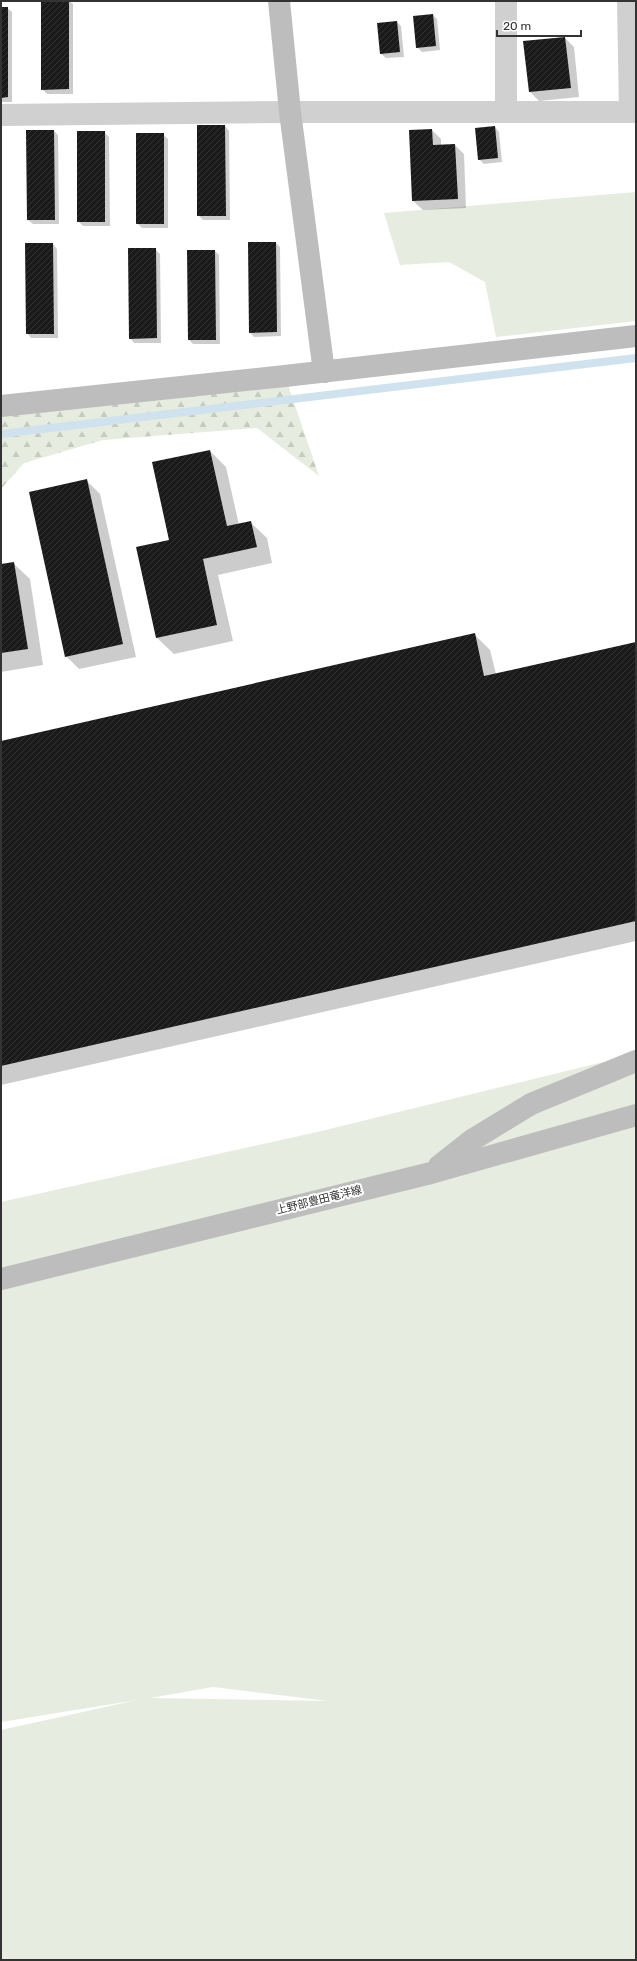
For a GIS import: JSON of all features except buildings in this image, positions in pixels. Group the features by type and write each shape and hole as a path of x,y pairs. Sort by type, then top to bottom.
{"street":[{"path":"279,1 290,112 324,372"},
{"path":"506,1 506,111"},
{"path":"1,115 633,111 628,1"},
{"path":"1,406 324,372 636,336"},
{"path":"431,1173 472,1140 531,1104 636,1061"},
{"name":"上野部豊田竜洋線","path":"1,1279 431,1173 636,1116"}],"green space":[{"path":"636,192 636,321 496,337 485,282 449,262 400,265 384,213"},
{"path":"285,376 319,476 257,428 103,440 24,463 1,489 1,406"},
{"path":"636,1054 636,1960 1,1960 1,1730 137,1700 1,1722 1,1202 317,1132","holes":["213,1687 328,1701 150,1698"]}],"waterway":[{"path":"1,434 636,358"}]}
